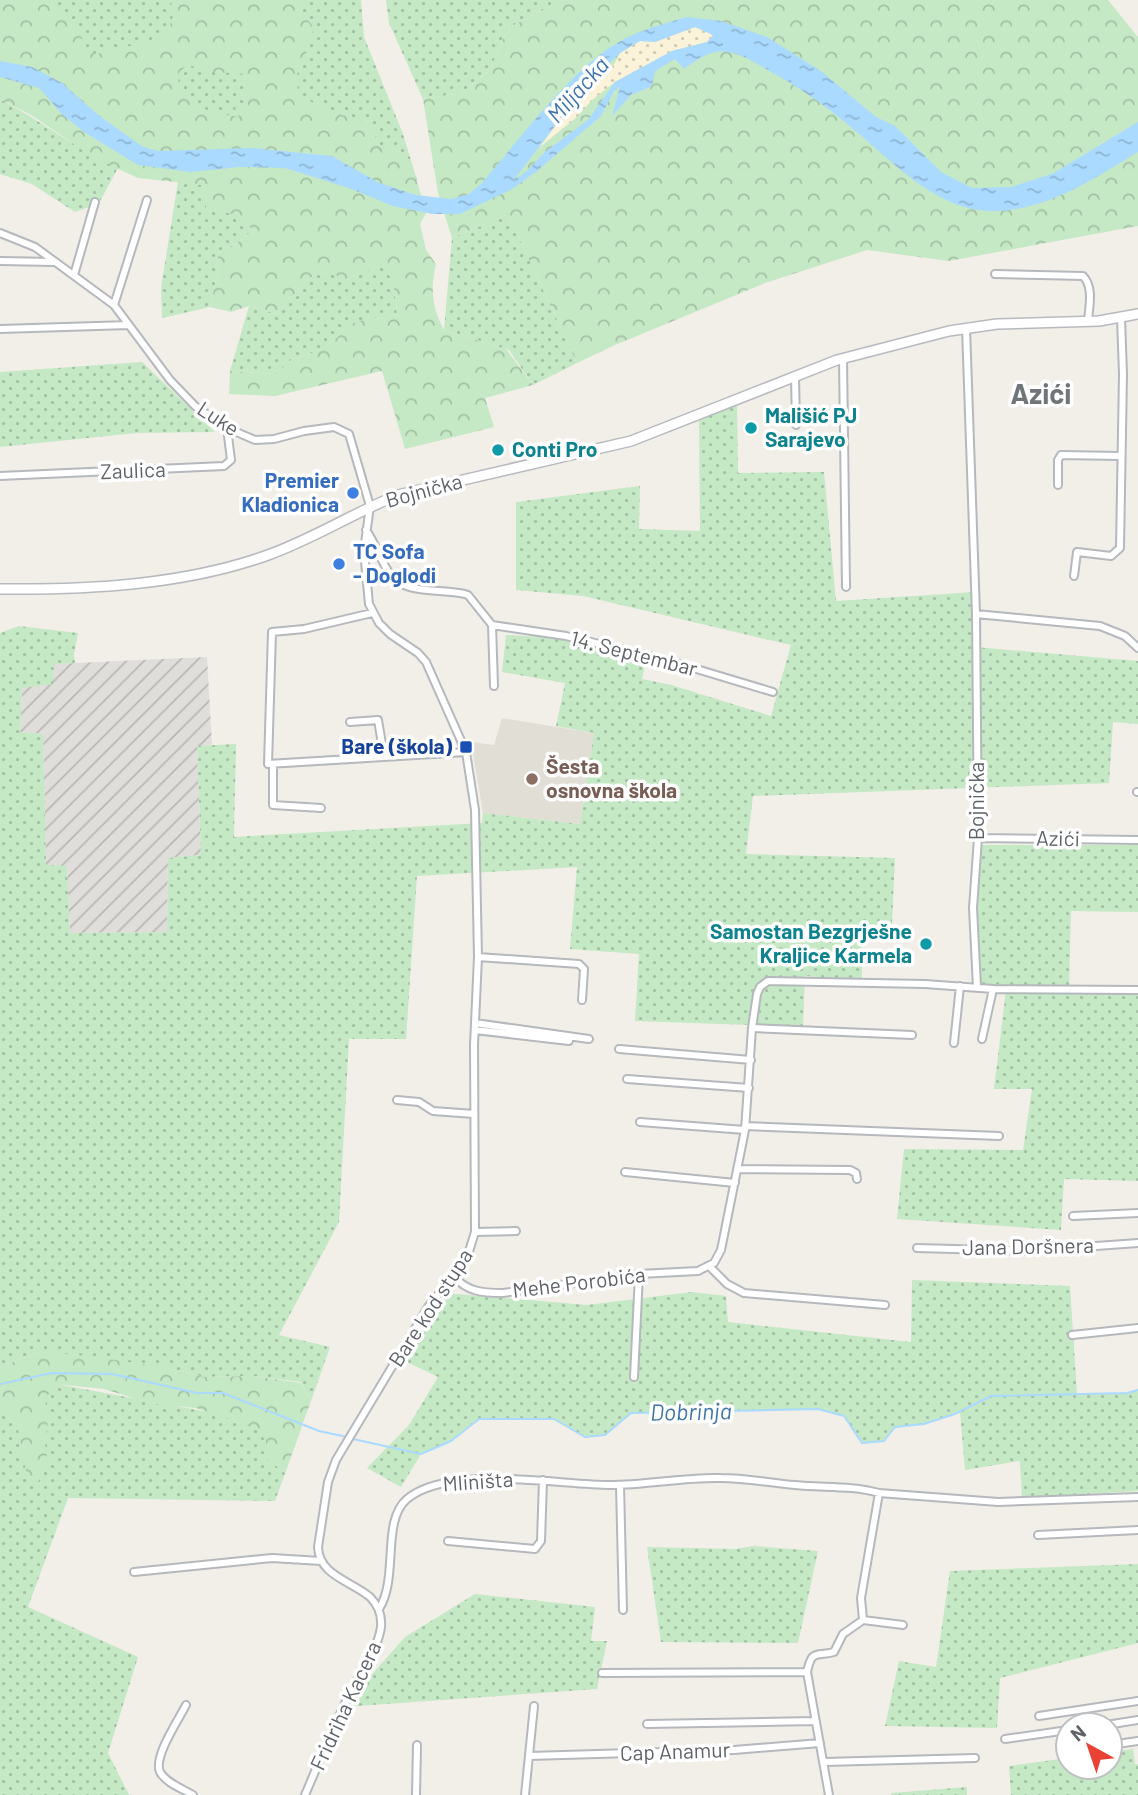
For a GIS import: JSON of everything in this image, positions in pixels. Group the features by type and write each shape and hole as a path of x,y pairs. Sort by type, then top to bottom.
{"main road":[{"name":"Bojnička","path":"0,589 143,583 224,570 302,540 398,495 631,442 843,358 966,327 1088,321 1138,314"}],"street":[{"path":"114,305 147,200"},
{"path":"74,275 95,202"},
{"name":"Luke","path":"0,233 28,242 114,305 170,380 195,406 227,428 255,440 282,438 334,427 344,431 351,438 370,506"},
{"path":"0,261 54,262"},
{"path":"995,274 1083,276 1090,288 1088,321"},
{"path":"1074,576 1077,552 1111,556 1120,548 1123,374 1121,318"},
{"path":"0,329 129,325"},
{"name":"Bojnička","path":"966,327 976,614 976,987"},
{"path":"843,358 846,587"},
{"path":"795,376 796,425"},
{"name":"Zaulica","path":"0,476 224,467 231,460 227,428"},
{"path":"1058,485 1058,460 1061,455 1120,456"},
{"path":"370,506 364,551 372,613 304,629 272,632 268,764 466,752"},
{"path":"366,530 383,563 397,581 414,587 468,595 492,625 494,686"},
{"name":"Bare kod stupa","path":"321,1561 318,1547 328,1482 336,1460 428,1307 466,1261 475,1232 474,1114 478,957 475,810 466,752 426,662 418,653 390,634 372,613"},
{"path":"976,614 1100,626 1125,636 1138,648"},
{"name":"14. Septembar","path":"492,625 566,636 657,658 773,692"},
{"path":"350,722 378,720 384,757"},
{"path":"273,765 272,805 321,808"},
{"name":"Azići","path":"978,838 1138,840"},
{"path":"478,957 579,964 584,969 582,1000"},
{"path":"885,1305 744,1293 727,1284 710,1267 721,1250 736,1183 745,1128 752,1028 760,987 768,981 870,982 993,989 1138,990"},
{"path":"954,1043 960,986"},
{"path":"982,1039 993,989"},
{"path":"475,1026 589,1040"},
{"path":"475,1026 569,1041"},
{"path":"752,1028 912,1035"},
{"path":"619,1049 751,1060"},
{"path":"627,1079 749,1088"},
{"path":"397,1100 419,1102 433,1111 474,1114"},
{"path":"640,1122 999,1136"},
{"path":"738,1169 850,1170 856,1172 857,1179"},
{"path":"625,1172 736,1183"},
{"path":"1073,1216 1138,1213"},
{"name":"Bare kod stupa","path":"475,1232 516,1231"},
{"name":"Jana Doršnera","path":"917,1248 1026,1251 1138,1242"},
{"name":"Mehe Porobića","path":"453,1276 468,1289 503,1293 639,1274 698,1271 710,1267"},
{"path":"634,1377 639,1274"},
{"path":"1072,1335 1138,1328"},
{"name":"Mliništa","path":"379,1609 384,1600 390,1572 397,1511 411,1496 436,1484 470,1480 544,1480 620,1485 713,1478 861,1488 879,1493 998,1502 1138,1497"},
{"name":"Mliništa","path":"447,1541 535,1549 541,1541 544,1480"},
{"path":"620,1485 623,1609"},
{"path":"863,1620 861,1598 879,1493"},
{"path":"1038,1535 1138,1530"},
{"path":"134,1572 279,1558 321,1561 331,1573 370,1598 379,1609"},
{"name":"Fridriha Kacera","path":"305,1795 341,1712 377,1641 382,1622 379,1609"},
{"path":"829,1795 807,1672 811,1656 834,1652 843,1634 863,1620 902,1625"},
{"path":"602,1673 807,1672"},
{"path":"1039,1716 1138,1702"},
{"path":"186,1705 160,1755 159,1766 166,1779 193,1795"},
{"path":"525,1795 534,1706"},
{"name":"Cap Anamur","path":"647,1724 816,1721"},
{"path":"1005,1739 1054,1732"},
{"name":"Cap Anamur","path":"529,1756 720,1750 820,1743"},
{"path":"416,1795 417,1745"},
{"path":"824,1762 975,1758"}],"shaded area":[{"path":"207,657 212,745 197,747 201,855 168,858 167,932 70,933 67,866 46,866 43,734 20,732 22,687 54,664"},
{"name":"Šesta osnovna škola","path":"502,718 594,733 580,824 483,813 471,742 494,745"}],"green space":[{"path":"0,0 361,0 364,37 403,134 417,180 194,136"},
{"path":"0,0 54,0 80,31 84,49 96,55 119,47 161,41 173,16 170,0 298,0 302,12 314,28 296,78 299,95 324,109 375,126 376,144 399,155 406,162 416,179 426,213 420,224 426,250 436,264 433,298 444,330 506,349 533,385 485,398 494,427 405,449 382,371 275,396 229,394 230,371 276,374 292,359 319,351 337,338 346,326 371,317 383,319 397,314 395,292 385,263 347,280 338,278 334,269 309,278 277,314 249,306 231,312 210,307 217,275 218,252 236,244 252,231 244,216 206,209 205,185 138,178 95,158 31,115 0,99","holes":["188,65 215,72 245,74 248,105 235,108 239,117 198,106 178,87 179,72"]},
{"path":"386,0 563,0 508,28 490,70 462,93 423,99 389,23"},
{"path":"563,0 1108,0 1138,37 1138,226 949,261 867,250 765,283 577,363 508,214 452,238 438,193 423,99 462,93 490,70 508,28"},
{"path":"0,99 118,168 99,203 75,212 32,184 0,174"},
{"path":"178,182 205,185 207,209 244,215 252,231 236,244 218,252 217,275 210,307 162,318 161,288"},
{"path":"508,214 577,363 533,385 509,350 444,330 452,238"},
{"path":"385,262 395,292 397,314 383,319 371,317 346,326 337,338 319,351 292,359 276,374 230,371 249,306 277,314 309,278 334,269 347,280"},
{"path":"142,362 215,432 136,433 0,447 0,372"},
{"path":"737,404 738,473 824,472 836,601 976,592 975,647 1138,661 1138,724 1113,722 1109,783 753,796 746,854 895,858 892,924 861,927 862,980 805,976 803,1027 635,1021 639,954 570,949 577,867 417,876 406,1039 349,1039 339,1222 279,1335 330,1347 311,1401 301,1382 254,1376 205,1377 168,1368 40,1352 0,1367 0,633 19,626 78,633 75,663 54,664 53,684 22,688 20,732 43,734 46,865 67,866 70,933 167,932 168,858 201,855 197,746 236,744 234,837 482,823 483,813 580,824 594,733 556,726 565,683 502,672 506,635 561,638 646,660 642,679 671,685 771,716 791,645 583,596 516,590 516,502 640,486 639,529 700,531 699,421"},
{"path":"974,845 1138,845 1138,912 1071,911 1069,989 1138,991 1138,1181 1064,1179 1061,1230 897,1219 904,1149 1023,1150 1032,1089 994,1089 1006,990 974,987"},
{"path":"912,1280 1070,1286 1077,1394 1127,1393 1138,1390 1138,1491 1022,1498 1020,1461 965,1470 960,1412 924,1424 896,1427 884,1441 862,1443 844,1416 818,1409 631,1413 605,1435 585,1437 554,1419 479,1419 451,1441 421,1454 401,1487 367,1468 409,1425 438,1377 405,1361 444,1293 587,1305 692,1292 726,1296 728,1322 911,1342"},
{"path":"40,1352 89,1356 168,1368 205,1377 254,1376 301,1383 311,1401 285,1473 267,1459 266,1441 257,1429 196,1408 153,1404 104,1389 56,1384 45,1399 48,1463 38,1482 27,1477 15,1413 0,1411 0,1367"},
{"path":"56,1384 301,1429 275,1501 68,1498 28,1607 138,1657 108,1753 129,1795 0,1795 0,1409"},
{"path":"754,1546 818,1551 798,1643 661,1642 647,1547 735,1549"},
{"path":"1138,1564 1138,1643 1000,1678 997,1728 885,1726 899,1661 936,1667 950,1571"},
{"path":"475,1594 595,1607 591,1641 607,1641 597,1689 343,1707 405,1637"},
{"path":"1133,1749 1135,1764 1138,1764 1138,1795 1011,1795 1009,1766 1054,1760 1054,1781 1124,1781 1124,1750"},
{"path":"967,1787 967,1795 891,1795 891,1793"}],"sand":[{"path":"695,27 713,35 707,42 672,51 615,82 540,147 560,119 576,109 613,66 620,53 640,41 655,42"}],"water":[{"name":"Miljacka","path":"687,17 721,21 767,37 822,72 876,117 895,126 941,172 972,188 1011,187 1052,174 1138,122 1138,152 1087,183 1032,206 992,211 970,208 930,191 911,178 832,112 795,86 742,56 716,52 703,56 684,69 675,59 655,71 652,86 631,95 612,116 620,87 614,91 601,116 512,189 460,214 432,214 393,206 349,188 285,168 239,167 191,172 138,165 84,132 63,115 39,88 0,77 0,61 32,67 62,83 98,115 143,147 159,151 252,148 332,156 379,183 416,195 451,199 469,194 480,185 544,109 598,56 634,34","holes":["695,27 713,35 707,42 672,51 615,82 588,120 545,152 513,181 584,88 620,53 640,41 655,42"]}],"waterway":[{"name":"Dobrinja","path":"0,1384 52,1373 112,1374 197,1393 223,1393 319,1431 347,1437"},
{"name":"Dobrinja","path":"353,1439 421,1454 451,1441 479,1419 554,1419 585,1437 605,1435 631,1413 818,1409 844,1416 862,1443 884,1441 895,1427 924,1424 955,1414 991,1396 1127,1393 1138,1390"}],"place":[{"name":"Mališić PJ Sarajevo","path":"751,428"},
{"name":"Conti Pro","path":"498,450"},
{"name":"Premier Kladionica","path":"353,493"},
{"name":"TC Sofa - Doglodi","path":"339,564"},
{"name":"Bare (škola)","path":"466,747"},
{"name":"Šesta osnovna škola","path":"532,779"},
{"name":"Samostan Bezgrješne Kraljice Karmela","path":"926,944"}],"district":[{"name":"Azići","path":"1041,394"}]}
